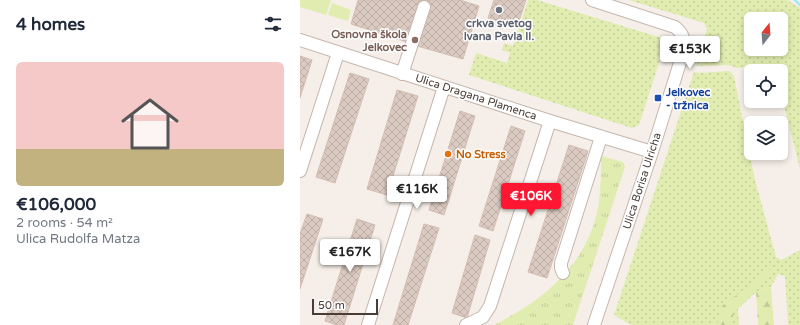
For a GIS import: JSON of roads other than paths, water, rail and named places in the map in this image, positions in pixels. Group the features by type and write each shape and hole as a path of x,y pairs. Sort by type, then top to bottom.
{"street":[{"name":"Ulica Borisa Ulricha","path":"592,0 675,27 683,36 685,48 594,325"},
{"path":"402,74 424,7"},
{"name":"Ulica Dragana Plamenca","path":"300,40 402,74 652,152"},
{"path":"300,171 338,53"},
{"path":"368,325 444,87"},
{"path":"466,325 483,317 490,306 550,121"},
{"path":"563,273 561,262 601,137"}],"waterway":[{"path":"795,0 800,5"}],"place":[{"name":"crkva svetog Ivana Pavla II.","path":"499,10"},
{"name":"Osnovna škola Jelkovec","path":"415,40"},
{"name":"Jelkovec - tržnica","path":"658,98"},
{"name":"No Stress","path":"448,154"}]}
